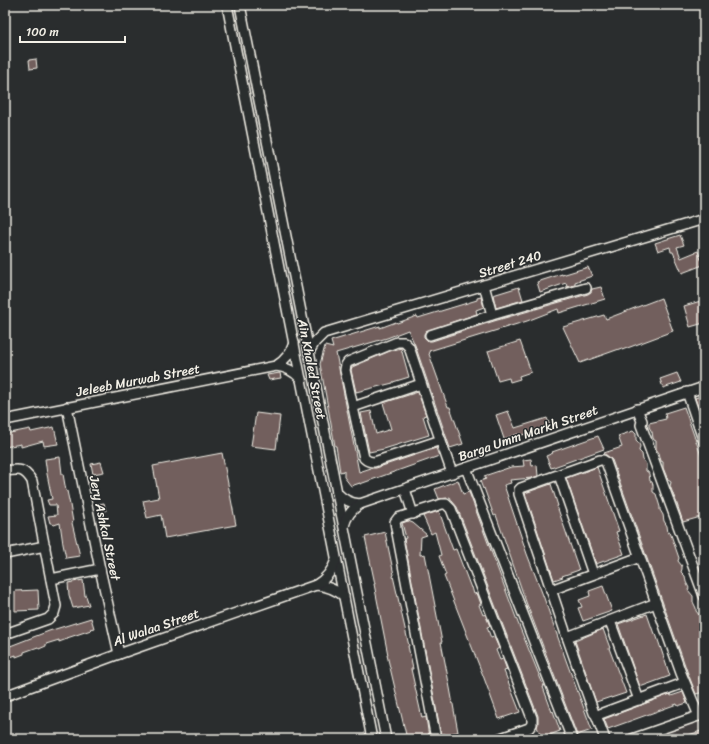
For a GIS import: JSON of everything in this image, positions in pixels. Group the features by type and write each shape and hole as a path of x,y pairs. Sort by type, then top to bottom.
{"street":[{"name":"Ain Khaled Street","path":"227,5 372,739"},
{"name":"Ain Khaled Street","path":"240,5 386,739"},
{"name":"Street 240","path":"324,333 704,219"},
{"path":"484,285 492,315"},
{"path":"430,335 492,315 586,288"},
{"path":"304,324 313,331 324,333"},
{"path":"309,352 315,342 324,333"},
{"path":"276,366 283,362 288,356 292,350 294,342"},
{"path":"441,440 374,462 368,462 364,458 345,370 347,363 397,342 404,342 409,347 421,384 441,440 452,473"},
{"path":"276,366 284,367 290,370 301,379"},
{"name":"Jeleeb Murwab Street","path":"5,420 276,366"},
{"path":"353,407 421,384"},
{"name":"Barga Umm Markh Street","path":"344,526 345,519 349,513 360,504 704,387"},
{"path":"687,392 704,442"},
{"name":"Jery Ashkal Street","path":"68,408 100,569 119,654"},
{"path":"637,409 642,422 641,425 704,596"},
{"path":"605,739 596,714 592,709 518,492 521,488 600,460 606,462 684,680 701,715 632,739"},
{"path":"466,468 572,739"},
{"path":"5,471 18,469 27,473 32,481 56,606 54,613 48,619 5,634"},
{"path":"558,475 593,574"},
{"path":"405,488 413,514"},
{"path":"337,493 341,498 347,501 354,504 360,504"},
{"path":"436,739 396,522 398,518 442,504 446,504 451,509 532,718 530,728 498,739"},
{"path":"5,554 45,546"},
{"path":"551,590 640,557"},
{"name":"Al Walaa Street","path":"5,696 119,654 316,585 329,575 336,560"},
{"path":"51,579 100,569"},
{"path":"316,585 323,585 331,588 344,596"},
{"path":"567,637 656,603"},
{"path":"610,621 639,700"},
{"path":"596,714 600,714 681,684 684,680"}],"shaded area":[{"path":"704,718 704,739 643,739"}],"building":[{"path":"36,59 37,68 30,69 29,60"},
{"path":"680,235 684,245 677,247 681,258 698,251 703,265 682,273 670,247 658,251 655,243"},
{"path":"588,267 592,276 575,282 575,285 567,287 566,283 540,292 537,282"},
{"path":"519,287 523,300 496,308 493,295"},
{"path":"601,287 605,299 559,313 558,309 527,321 429,351 448,407 450,407 463,444 450,448 415,345 408,330 387,338 336,353 359,472 376,468 436,448 439,456 351,486 344,477 344,471 340,472 320,364 325,346 333,348 331,341 417,316 418,318 477,300 477,298 481,297 484,307 476,310 477,314 426,331 424,337 428,341 432,341 494,321 588,294 592,289"},
{"path":"661,298 673,331 622,350 622,348 580,363 563,327 604,315 606,319"},
{"path":"704,300 704,323 690,327 684,306"},
{"path":"520,341 531,372 519,376 520,379 510,382 509,378 498,381 488,351"},
{"path":"401,348 409,377 393,383 356,392 351,370 352,367"},
{"path":"280,373 281,378 269,380 267,375"},
{"path":"677,373 681,382 663,388 660,379"},
{"path":"418,392 426,415 423,416 429,435 384,449 369,452 361,413 371,411 376,434 391,429 383,403"},
{"path":"704,395 704,421 703,421 695,398"},
{"path":"684,407 704,464 704,516 683,522 670,486 671,482 668,480 663,468 663,462 661,461 659,453 656,449 656,441 653,438 649,423 666,419 665,413"},
{"path":"508,411 515,428 547,418 550,426 504,439 496,415"},
{"path":"256,413 280,416 276,449 251,446"},
{"path":"54,427 58,444 44,446 43,441 21,447 21,444 5,447 5,434 30,429 31,432"},
{"path":"633,431 636,434 636,440 640,446 639,451 642,454 643,460 646,464 646,471 649,474 650,481 653,485 653,492 656,494 668,533 670,532 679,558 678,561 682,566 681,572 685,576 689,588 688,590 693,596 696,611 700,616 701,623 703,624 704,677 699,678 704,692 696,694 612,460 604,453 622,447 618,436"},
{"path":"598,436 604,449 551,468 546,456 553,453 552,452"},
{"path":"222,453 236,525 165,538 161,515 147,518 143,501 159,498 153,466"},
{"path":"60,457 62,474 67,491 72,523 80,556 66,558 60,523 54,525 50,523 48,516 57,515 56,505 49,505 47,500 52,499 45,459"},
{"path":"531,459 532,466 537,465 538,476 510,480 511,483 504,485 527,554 592,730 577,735 526,602 496,515 494,516 480,481 486,479 484,476 511,467 524,466 523,460"},
{"path":"101,462 104,472 93,474 91,464"},
{"path":"597,467 619,531 616,532 624,554 596,564 566,478"},
{"path":"458,480 463,494 469,492 560,731 542,738 537,727 538,716 457,507 450,497 439,499 435,489"},
{"path":"551,484 579,570 554,580 525,493"},
{"path":"104,503 106,511 100,512 98,504"},
{"path":"439,511 453,550 456,549 474,594 477,593 481,604 479,605 490,626 487,627 491,638 494,637 499,648 496,650 500,660 503,659 507,670 504,671 520,712 499,719 444,576 446,575 439,556 441,555 435,532 431,534 423,516"},
{"path":"408,521 413,523 427,535 421,537 420,555 425,554 442,642 458,732 452,733 453,739 446,739 445,734 441,734 404,539 406,538 402,523"},
{"path":"385,532 393,576 409,646 413,669 411,669 422,718 426,717 429,738 407,739 387,655 375,584 365,537"},
{"path":"83,580 85,596 89,605 73,608 69,595 68,583"},
{"path":"603,586 612,611 583,621 578,608 582,607 579,600 590,596 589,591"},
{"path":"38,590 39,610 15,611 15,591"},
{"path":"647,614 654,634 656,634 670,676 640,687 618,624"},
{"path":"91,618 94,628 90,629 91,630 59,642 59,640 46,644 46,646 24,652 24,654 16,657 16,655 5,659 5,648 49,631"},
{"path":"603,629 626,693 596,702 575,641"},
{"path":"683,692 687,703 678,706 677,704 608,729 604,719 670,694 671,696"},
{"path":"704,730 704,739 679,739 679,738"}]}
